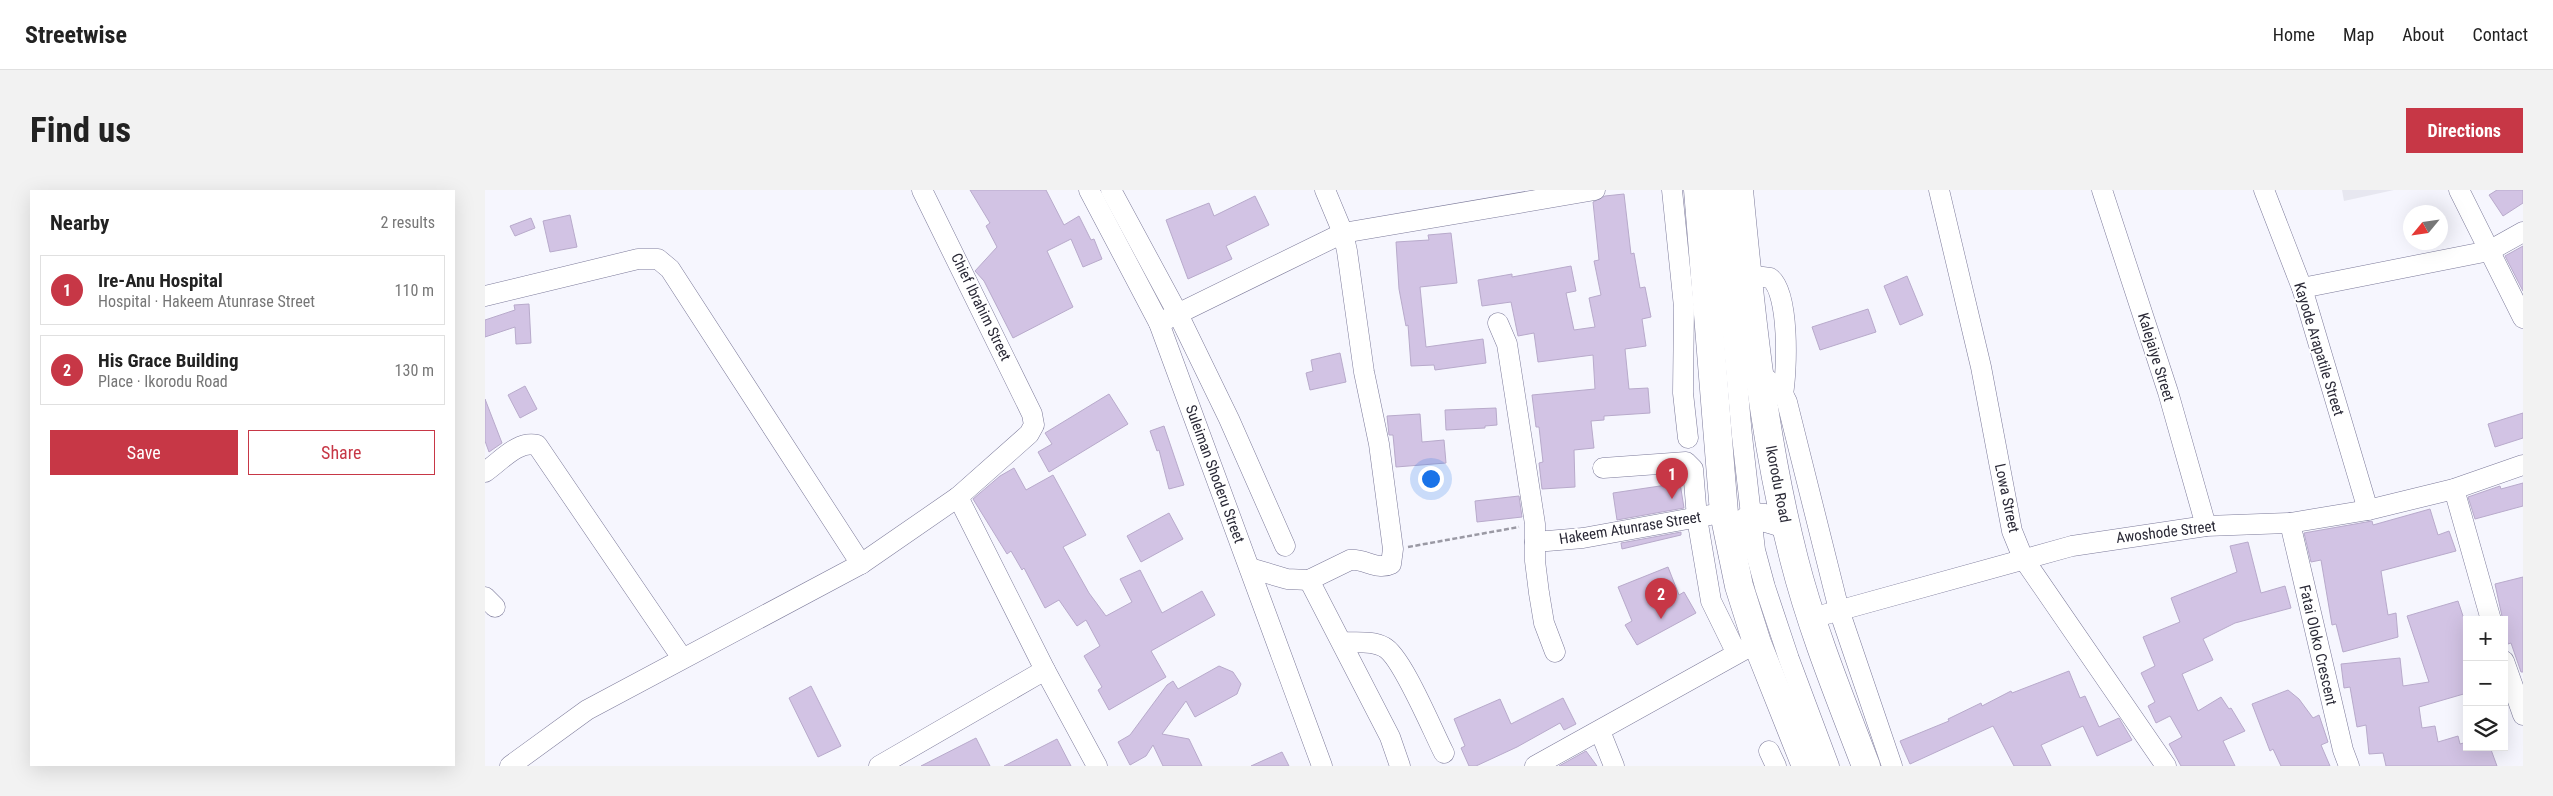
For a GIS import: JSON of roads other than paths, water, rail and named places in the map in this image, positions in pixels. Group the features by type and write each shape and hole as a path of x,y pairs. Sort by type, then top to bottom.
{"highway":[{"path":"1698,190 1724,513 1739,586 1747,647 1806,766"},
{"name":"Ikorodu Road","path":"1739,190 1757,370 1785,524 1812,618 1866,766"},
{"path":"1733,555 1742,525 1751,519 1765,516 1785,524"}],"street":[{"name":"Chief Ibrahim Street","path":"922,190 1032,414 1034,425 1029,434 958,497"},
{"name":"Suleiman Shoderu Street","path":"1089,190 1159,323 1322,766"},
{"path":"1111,190 1178,314 1232,427 1285,546"},
{"path":"1250,568 1287,579 1309,580 1350,560 1357,559 1387,567 1392,561 1393,549 1379,444 1364,372 1352,276 1343,233 1325,190"},
{"path":"1159,323 1343,233 1497,198 1595,190"},
{"path":"1672,190 1684,307 1683,393 1688,438"},
{"path":"1720,190 1755,550 1765,587 1829,766"},
{"name":"Lowa Street","path":"1939,190 1981,367 2012,531 2023,558 2166,766"},
{"name":"Kalejaiye Street","path":"2102,190 2165,382 2206,526"},
{"name":"Kayode Arapatile Street","path":"2264,190 2301,288 2368,510"},
{"path":"2459,190 2523,318"},
{"path":"2301,288 2489,251 2523,232"},
{"path":"485,296 638,259 658,259 670,269 861,564"},
{"path":"1747,275 1771,278 1778,287 1787,366 1783,394 1839,610 1892,766"},
{"path":"1498,323 1507,344 1535,533 1535,561 1544,623 1555,652"},
{"path":"1757,370 1783,394"},
{"path":"485,472 519,446 528,442 537,444 682,658"},
{"path":"1535,766 1747,647 1711,601 1697,518 1693,469 1686,462 1603,468"},
{"name":"Awoshode Street","path":"1812,618 2023,558 2072,546 2206,526 2290,523 2368,510 2454,489 2523,465"},
{"path":"2454,489 2490,616"},
{"path":"510,766 587,710 861,564 958,497 1045,670 1097,766"},
{"name":"Hakeem Atunrase Street","path":"1535,533 1583,538 1724,513"},
{"name":"Fatai Oloko Crescent","path":"2290,523 2343,750 2349,766"},
{"path":"1309,580 1390,737 1399,766"},
{"path":"1342,642 1372,643 1384,647 1397,661 1444,753"},
{"path":"879,766 1045,670"},
{"path":"2508,672 2523,715"},
{"path":"1600,731 1614,766"}],"place":[{"name":"Ire-Anu Hospital","path":"1672,499"},
{"name":"His Grace Building","path":"1661,619"}]}
